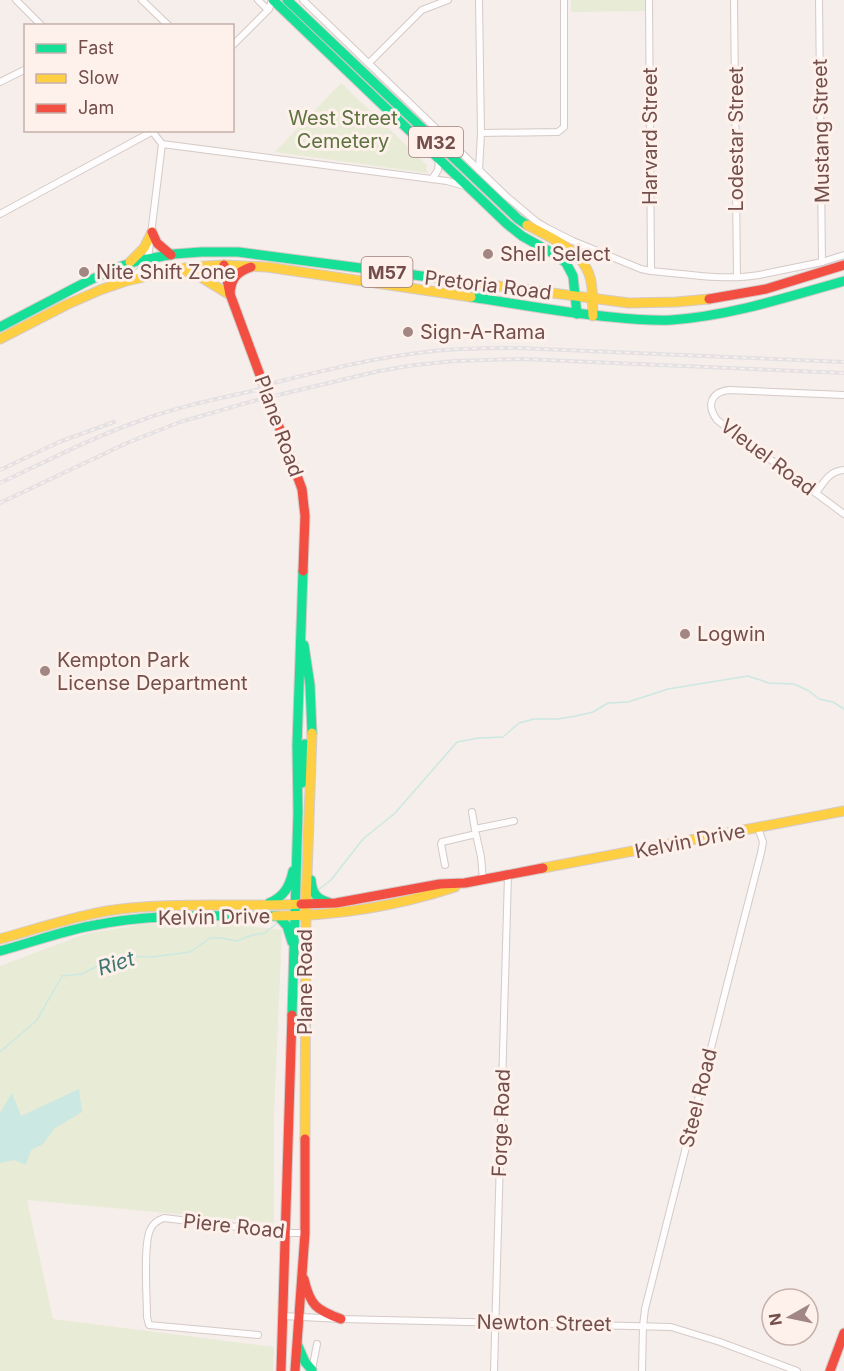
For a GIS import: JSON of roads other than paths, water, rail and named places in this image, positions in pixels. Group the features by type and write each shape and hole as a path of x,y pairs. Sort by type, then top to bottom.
{"main road":[{"name":"M32","path":"276,3 507,224 522,236 564,260 573,276"},
{"name":"M32","path":"276,3 525,224 567,248 580,259 589,274 593,316"},
{"path":"152,232 157,244 171,255"},
{"path":"125,266 144,250 152,232"},
{"path":"198,252 224,265 228,257 238,252"},
{"name":"Pretoria Road","path":"0,327 94,278 125,266 148,259 198,252 238,252 629,303 670,303 724,297 757,291 844,265"},
{"name":"Pretoria Road","path":"0,339 66,305 126,281 180,269 224,265 254,266 577,314 641,320 690,318 757,306 844,282"},
{"name":"Plane Road","path":"224,265 230,295 302,489 305,516 297,745 297,855 301,905 305,1233 295,1371"},
{"path":"180,269 199,276 230,295 233,277 254,266"},
{"path":"560,294 570,286 573,276"},
{"path":"573,276 577,314"},
{"path":"441,292 446,280"},
{"name":"Plane Road","path":"301,905 308,866 312,744 310,685 304,641 303,593"},
{"path":"298,812 305,744"},
{"name":"Kelvin Drive","path":"0,939 72,918 129,908 197,904 258,906 336,903 440,884 483,880 844,811"},
{"path":"258,906 280,898 287,891 297,855"},
{"path":"308,866 315,895 324,901 336,903"},
{"name":"Kelvin Drive","path":"0,951 120,921 156,917 301,916 375,908 444,891 465,883"},
{"path":"278,916 287,926 295,956"},
{"name":"Plane Road","path":"281,1371 292,1014 295,956 301,916"},
{"path":"302,1268 309,1299 315,1307 321,1312 341,1319"},
{"path":"830,1371 844,1334"},
{"path":"297,1338 302,1358 312,1370"}],"street":[{"path":"16,0 40,24"},
{"path":"142,0 167,24"},
{"path":"258,0 276,3"},
{"path":"303,0 513,202 547,228 622,261 651,271 737,277 759,275 844,255"},
{"path":"369,63 422,10 448,0"},
{"path":"479,0 481,133 479,170"},
{"path":"481,133 558,132 564,127 564,0"},
{"name":"Harvard Street","path":"649,0 651,271"},
{"name":"Lodestar Street","path":"734,0 737,277"},
{"name":"Mustang Street","path":"819,0 822,262"},
{"path":"234,44 276,3"},
{"path":"0,82 24,70"},
{"path":"0,214 151,132"},
{"path":"126,281 140,271 148,259 162,144 154,132"},
{"path":"162,144 447,181 468,187"},
{"path":"432,179 439,167 437,155"},
{"name":"Vleuel Road","path":"844,395 729,390 719,392 711,404 717,420 844,514"},
{"path":"816,493 831,474 844,470"},
{"path":"472,812 483,880"},
{"path":"445,865 442,842 514,821"},
{"name":"Steel Road","path":"642,1371 645,1309 761,854 762,842 758,828"},
{"name":"Forge Road","path":"494,1371 508,875"},
{"name":"Piere Road","path":"258,1335 149,1325 146,1261 148,1236 154,1223 164,1218 286,1233 305,1233"},
{"name":"Newton Street","path":"283,1316 671,1328 683,1330 797,1371"},
{"path":"312,1370 317,1344"}],"water":[{"path":"79,1089 82,1112 55,1128 43,1144 31,1150 26,1165 14,1160 0,1163 0,1113 12,1093 21,1116"}],"waterway":[{"path":"318,890 331,880 363,839 395,813 457,742 503,737 519,723 534,719 576,716 593,712 608,703 628,702 668,689 748,676 769,683 794,684 819,699 833,702 844,709"},
{"name":"Riet","path":"0,1052 37,1020 62,976 82,974 105,962 128,956 151,957 190,952 210,938 237,941 265,933 277,923"}],"railway":[{"path":"260,386 384,358 472,348 844,362"},
{"path":"0,503 127,443 180,422 257,400 379,371 415,365 454,361 522,359 844,373"},
{"path":"0,483 142,420 189,406 270,387"},
{"path":"0,470 59,442 114,422"}],"place":[{"name":"Shell Select","path":"488,254"},
{"name":"Nite Shift Zone","path":"84,272"},
{"name":"Sign-A-Rama","path":"408,332"},
{"name":"Logwin","path":"685,634"},
{"name":"Kempton Park License Department","path":"45,671"}],"park label":[{"name":"West Street Cemetery","path":"343,130"}]}
